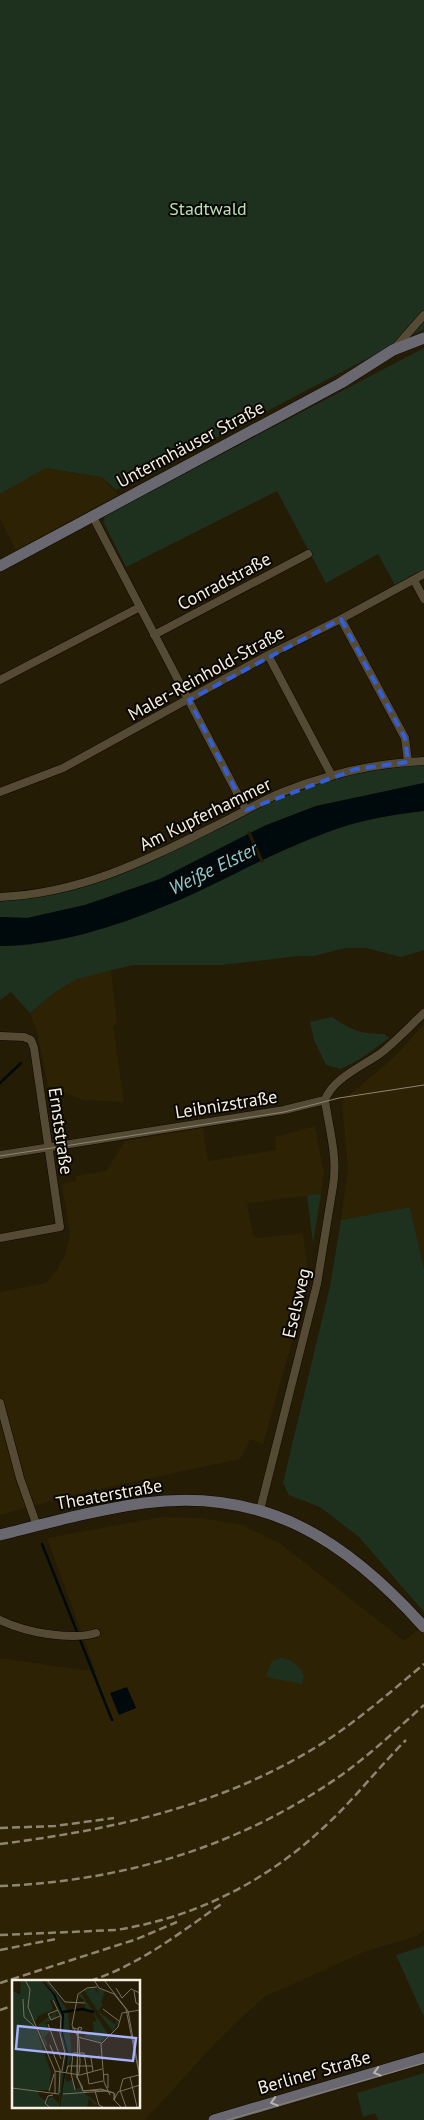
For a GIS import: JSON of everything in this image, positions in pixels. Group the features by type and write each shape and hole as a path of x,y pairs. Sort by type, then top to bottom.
{"main road":[{"name":"Untermhäuser Straße","path":"0,566 341,383 394,350 424,338"},
{"name":"Theaterstraße","path":"0,1535 105,1509 146,1503 181,1500 231,1504 260,1510 302,1527 348,1554 397,1597 423,1626"},
{"name":"Berliner Straße","path":"214,2120 247,2115 424,2058"}],"street":[{"name":"Untermhäuser Straße","path":"394,350 424,315"},
{"path":"92,515 246,810"},
{"name":"Conradstraße","path":"154,635 308,554"},
{"name":"Maler-Reinhold-Straße","path":"0,792 63,768 268,655 341,619 424,574"},
{"path":"414,580 424,599"},
{"path":"0,680 140,606"},
{"path":"341,619 405,738 408,762"},
{"path":"268,655 332,776"},
{"name":"Am Kupferhammer","path":"0,897 27,896 73,886 115,873 282,792 356,769 424,761"},
{"path":"325,1100 340,1081 382,1052 424,1013"},
{"name":"Ernststraße","path":"0,1036 24,1037 31,1040 60,1227 0,1238"},
{"name":"Leibnizstraße","path":"0,1155 284,1110 325,1100"},
{"name":"Eselsweg","path":"260,1510 317,1284 333,1186 335,1173 334,1155 325,1100"},
{"path":"0,1403 20,1478 37,1526"},
{"path":"0,1620 18,1627 72,1638 96,1633"}],"highlighted area":[{"path":"341,619 405,738 408,762 356,769 246,810 189,700"}],"shaded area":[{"path":"46,468 102,477 118,495 16,550 0,519 0,494"},
{"path":"111,970 117,1024 113,1026 124,1102 83,1100 48,1086 37,1032 30,1013 54,993 77,979"},
{"path":"424,1025 424,1269 410,1207 341,1220 348,1169 342,1101 390,1061"},
{"path":"315,1126 324,1174 321,1194 247,1203 253,1235 259,1238 303,1233 309,1281 263,1444 250,1439 240,1459 81,1493 0,1515 0,1292 46,1283 56,1271 65,1255 70,1235 62,1184 76,1181 76,1176 106,1171 125,1141 203,1128 208,1161 276,1150 275,1137"},
{"path":"162,1517 200,1518 242,1525 281,1544 404,1641 424,1626 424,1930 417,1936 364,1952 264,1997 220,2038 145,2120 0,2120 0,1658 96,1672 47,1538"}],"green space":[{"name":"Stadtwald","path":"0,0 424,0 424,329 116,490 102,477 46,468 0,494"},
{"path":"424,348 424,570 395,585 378,554 326,583 277,491 126,567 104,523 105,515"},
{"path":"424,764 424,783 316,806 264,826 160,879 85,905 27,918 0,917 0,900 35,897 82,886 268,803 329,780 362,772"},
{"path":"424,811 424,950 401,957 366,948 345,948 314,956 298,956 221,965 132,965 77,979 54,993 30,1013 11,992 0,1000 0,946 30,945 255,863 327,832 373,817"},
{"path":"332,1017 356,1030 384,1034 389,1038 360,1059 341,1069 326,1065 314,1040 310,1022"},
{"path":"321,1194 313,1243 307,1195"},
{"path":"410,1207 424,1269 424,1612 359,1537 320,1507 289,1495 283,1483 330,1286 341,1220"},
{"path":"281,1658 292,1661 300,1669 304,1676 302,1684 265,1678 272,1661"},
{"path":"424,1946 424,2017 396,1955"},
{"path":"424,2073 424,2120 378,2120 375,2113 363,2117 357,2093"}],"water":[{"name":"Weiße Elster","path":"424,783 424,811 351,824 328,832 286,849 185,897 105,928 63,939 0,946 0,917 27,918 85,905 160,879 264,826 316,806"},
{"path":"127,1687 136,1708 119,1715 110,1693"}],"pier":[{"path":"250,831 264,862 261,863 247,832"}],"waterway":[{"path":"0,1083 21,1063"},
{"path":"42,1544 112,1720"}],"tram line":[{"path":"0,1156 284,1112 339,1098 424,1085"},
{"path":"227,2120 424,2063"}],"railway":[{"path":"0,1844 122,1823 201,1801 239,1786 276,1769 328,1740 370,1709 424,1664"},
{"path":"0,1886 46,1883 91,1877 135,1868 178,1856 220,1841 262,1822 301,1801 340,1776 373,1751 424,1705"},
{"path":"0,1935 116,1930 173,1917 226,1895 252,1882 300,1848 344,1808 406,1740"},
{"path":"0,1828 55,1826 114,1818"},
{"path":"93,1980 126,1966 143,1956 176,1936 224,1902"},
{"path":"0,1983 137,1939 177,1922"},
{"path":"0,1950 56,1939"},
{"path":"0,2010 12,2006"}]}
